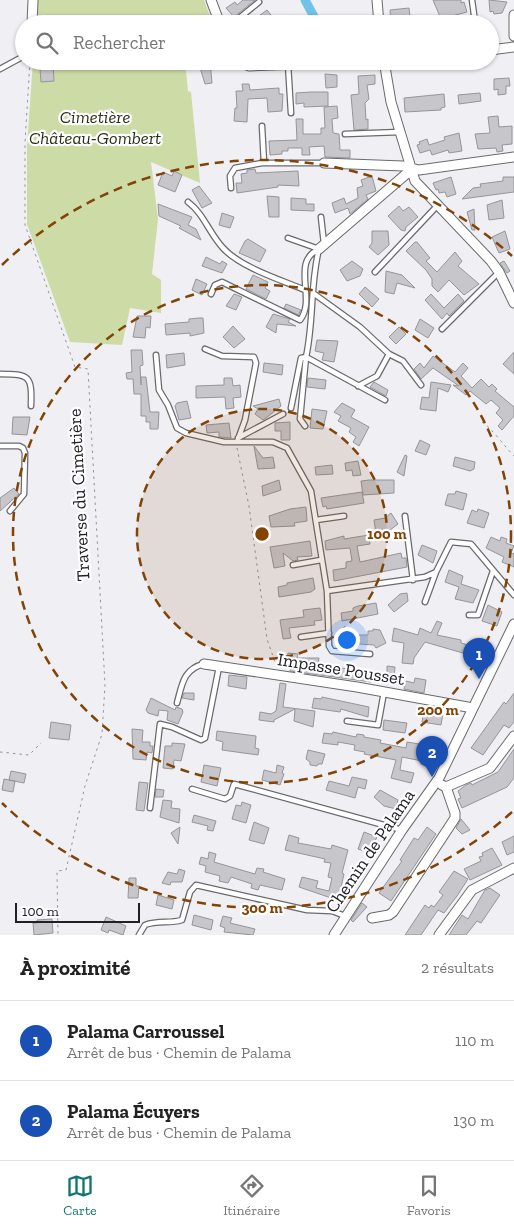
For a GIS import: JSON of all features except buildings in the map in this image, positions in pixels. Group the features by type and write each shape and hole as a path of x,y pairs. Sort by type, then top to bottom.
{"street":[{"path":"32,15 33,0"},
{"path":"211,0 217,15"},
{"path":"377,0 378,15"},
{"path":"514,16 514,36"},
{"path":"499,49 514,47"},
{"path":"385,70 390,102 415,181 499,272 514,304"},
{"path":"324,163 403,166 412,169 514,157"},
{"path":"321,246 412,169"},
{"name":"Chemin de Palama","path":"336,934 345,916 436,782 514,624"},
{"name":"Impasse Pousset","path":"204,664 473,708"},
{"path":"446,787 490,768 514,736"},
{"path":"372,918 389,915 393,912 455,818 446,787 436,782"},
{"path":"439,935 472,890 514,868"}],"lane":[{"path":"472,0 474,15"},
{"path":"243,15 259,2"},
{"path":"0,69 15,61"},
{"path":"288,70 291,113"},
{"path":"262,126 264,163"},
{"path":"345,134 400,132"},
{"path":"230,188 230,176 235,168 264,163 324,163"},
{"path":"188,202 196,208 216,239 231,256 306,290"},
{"path":"375,272 437,206"},
{"path":"305,426 300,419 306,357 312,331 313,293 321,246 321,217"},
{"path":"288,238 321,246"},
{"path":"211,294 215,285 222,282 298,320 303,316 306,290 306,259 311,252 321,246"},
{"path":"442,330 499,272"},
{"path":"313,293 360,327 389,354 407,364 421,385"},
{"path":"205,350 222,356 254,357 256,363 245,420 238,440"},
{"path":"358,386 376,376 389,354"},
{"path":"156,355 159,390 177,428 186,433 224,442 238,440 273,442 287,448 310,491 327,591 329,646 332,651 370,654"},
{"path":"291,408 297,366 301,358 306,357 385,400"},
{"path":"0,374 21,374 29,380 31,406"},
{"path":"238,440 283,414"},
{"path":"0,446 19,446 23,448 25,453 24,494 10,511"},
{"path":"316,520 344,516"},
{"path":"405,516 413,580"},
{"path":"426,602 436,572 451,542 471,544 514,595"},
{"path":"293,565 321,560"},
{"path":"469,616 478,615 493,571"},
{"path":"327,591 413,580 436,572"},
{"path":"301,637 329,633"},
{"path":"177,703 182,679 196,666 204,664"},
{"path":"150,808 160,724 172,727 201,740 205,738 219,667"},
{"path":"347,721 378,725 384,692"},
{"path":"192,789 225,799 230,796 234,784 402,830"},
{"path":"139,935 144,925 158,920 176,922 182,920 185,915 190,892 196,886 203,885 307,910 332,911 345,916"}],"path":[{"name":"Traverse du Cimetière","path":"29,70 25,142 25,225 75,367 88,369 105,686 102,734 86,786 66,870 57,871 59,935"},
{"path":"482,422 488,425 499,442 514,456"},
{"path":"238,440 238,461 249,506 267,639 275,663 283,676"},
{"path":"0,752 29,755 41,743"}],"green space":[{"path":"37,0 204,0 210,15 36,15"},
{"name":"Cimetière Château-Gombert","path":"32,70 186,70 188,91 191,92 200,183 151,162 158,219 152,274 161,280 161,313 130,308 122,345 70,342 27,224 27,147"}],"waterway":[{"path":"305,0 313,15"}],"place":[{"name":"Palama Carroussel","path":"479,679"},
{"name":"Palama Écuyers","path":"432,777"}]}
